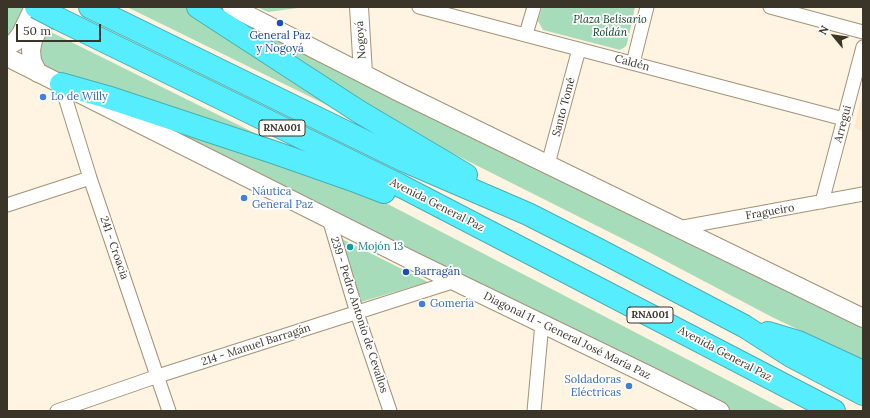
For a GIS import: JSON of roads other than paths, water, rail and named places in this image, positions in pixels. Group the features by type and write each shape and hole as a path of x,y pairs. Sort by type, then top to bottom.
{"highway":[{"name":"Avenida General Paz","path":"35,7 54,13 399,185 834,411"},
{"name":"RNA001","path":"90,7 405,161 528,214 604,252 744,326 791,356 863,394"},
{"path":"198,7 358,111 528,214"},
{"path":"61,84 107,97 276,153 358,182 504,239"},
{"path":"744,326 798,342 863,372"}],"street":[{"path":"7,46 15,42 21,34 35,7"},
{"name":"Nogoyá","path":"359,7 363,73"},
{"name":"Caldén","path":"419,7 844,119"},
{"path":"526,34 534,7"},
{"path":"633,63 647,7"},
{"path":"770,7 863,32"},
{"path":"242,9 406,95 863,318"},
{"path":"38,73 32,61 30,50 33,40 54,13"},
{"name":"Arregui","path":"822,202 863,47"},
{"name":"Santo Tomé","path":"548,164 580,49"},
{"name":"Diagonal 11 - General José María Paz","path":"7,57 329,219 646,374 716,410"},
{"name":"241 - Croacia","path":"61,84 90,178 169,411"},
{"path":"7,205 90,178"},
{"name":"Fragueiro","path":"678,228 863,194"},
{"name":"239 - Pedro Antonio de Cevallos","path":"329,219 357,313 390,411"},
{"name":"214 - Manuel Barragán","path":"57,411 158,376 455,281"},
{"path":"534,411 542,323"}],"place":[{"name":"General Paz y Nogoyá","path":"280,23"},
{"name":"Lo de Willy","path":"43,97"},
{"name":"Náutica General Paz","path":"244,198"},
{"name":"Mojón 13","path":"350,247"},
{"name":"Barragán","path":"406,272"},
{"name":"Gomería","path":"422,304"},
{"name":"Soldadoras Eléctricas","path":"629,386"}],"park label":[{"name":"Plaza Belisario Roldán","path":"610,26"}]}
